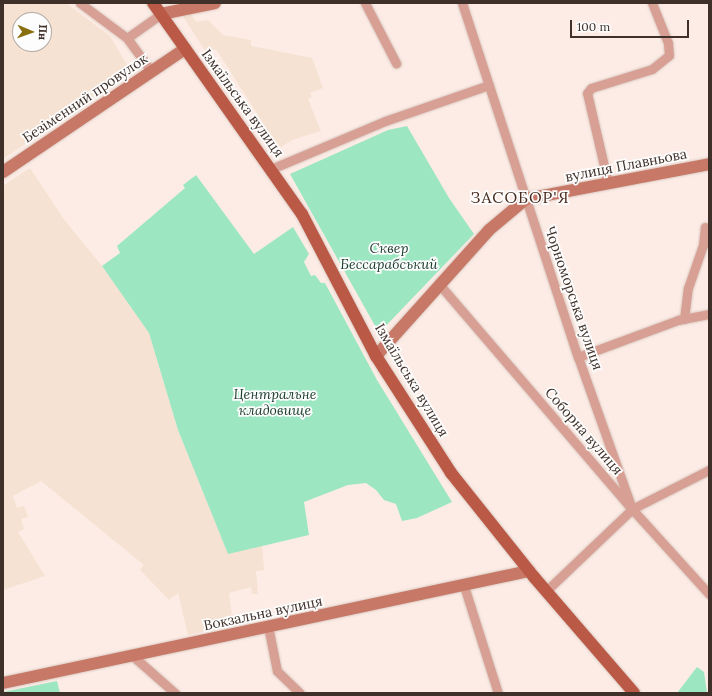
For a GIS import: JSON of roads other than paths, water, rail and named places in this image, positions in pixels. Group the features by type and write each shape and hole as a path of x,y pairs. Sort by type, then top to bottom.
{"main road":[{"name":"Ізмаїльська вулиця","path":"153,3 271,168 322,249 376,356 451,472 529,571 634,693"}],"street":[{"path":"80,3 127,38 151,71"},
{"path":"127,38 161,14 215,3"},
{"path":"365,3 396,63"},
{"name":"Чорноморська вулиця","path":"462,3 578,357 632,509"},
{"path":"608,183 587,93 591,88 652,69 669,55 668,43 652,3"},
{"name":"Безіменний провулок","path":"3,172 185,49"},
{"path":"271,168 384,121 489,85"},
{"name":"вулиця Плавньова","path":"376,356 489,230 526,199 709,164"},
{"path":"684,319 688,288 704,245 705,227"},
{"name":"Соборна вулиця","path":"439,284 632,509 709,594"},
{"path":"578,357 684,319 709,314"},
{"path":"546,591 632,509 709,470"},
{"name":"Вокзальна вулиця","path":"3,683 134,657 268,626 464,586 529,571"},
{"path":"464,586 498,693"},
{"path":"268,626 277,671 300,693"},
{"path":"134,657 175,693"}],"district":[{"name":"ЗАСОБОР'Я","path":"520,197"}],"park label":[{"name":"Сквер Бессарабський","path":"389,256"},
{"name":"Центральне кладовище","path":"275,402"}]}
